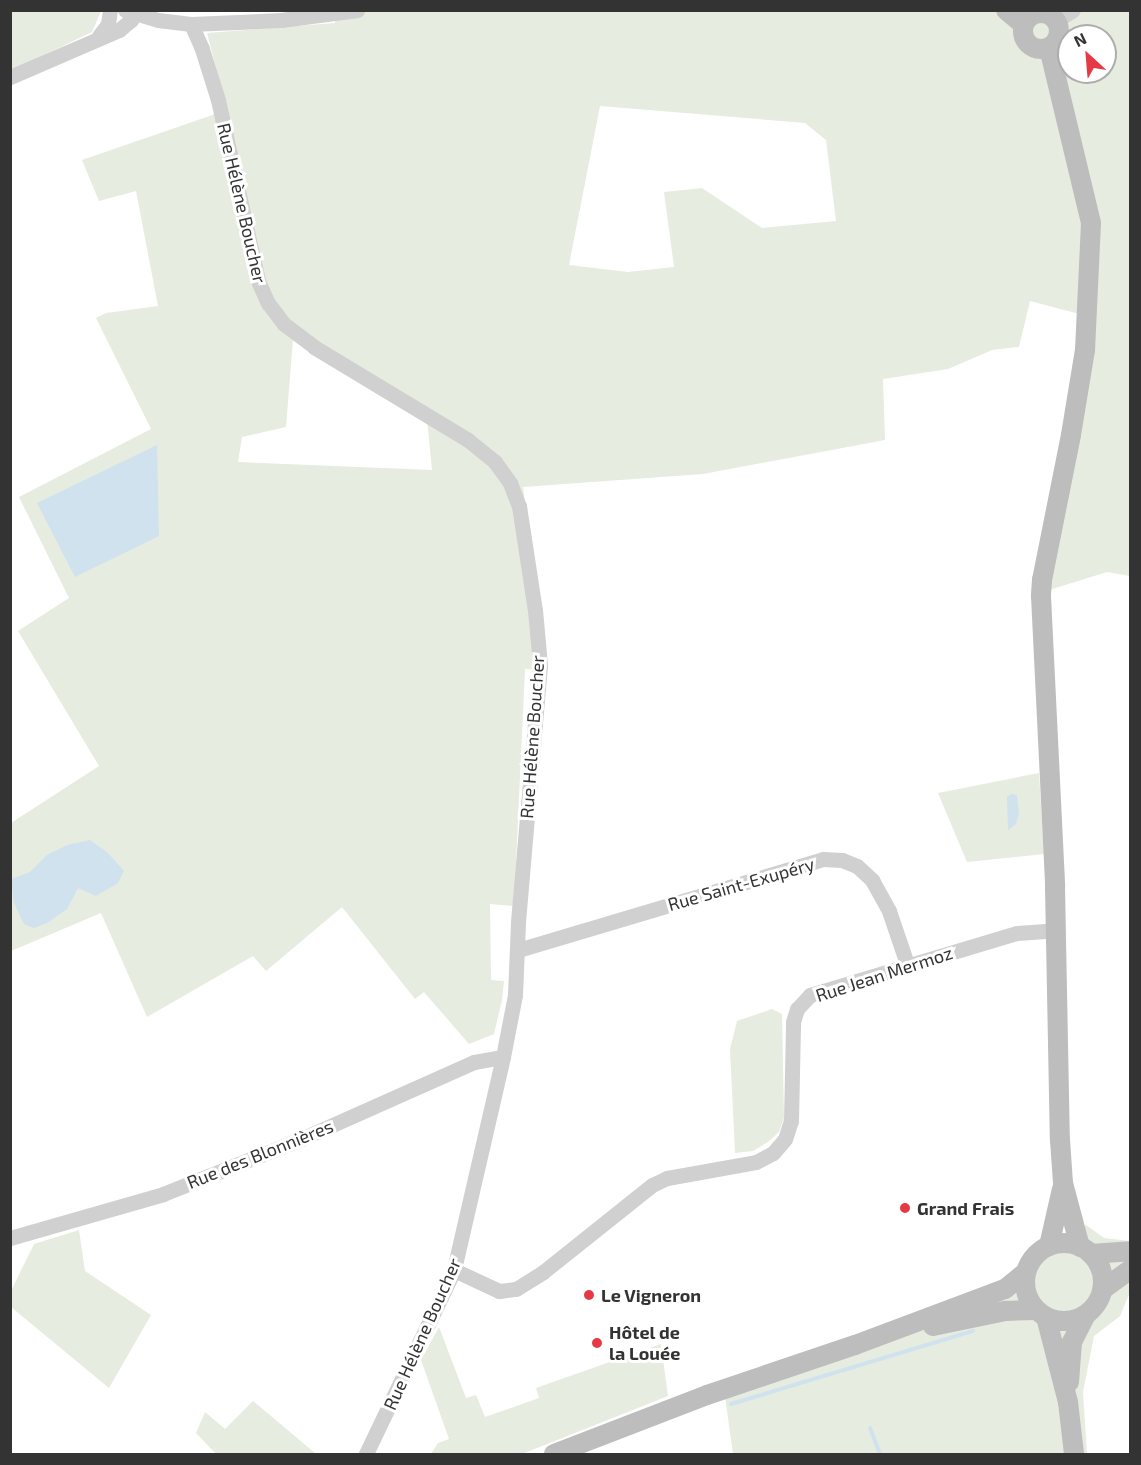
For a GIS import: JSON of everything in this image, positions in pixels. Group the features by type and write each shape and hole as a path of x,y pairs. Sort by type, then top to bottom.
{"street":[{"path":"99,36 108,24 110,10"},
{"path":"10,77 124,27 129,12 160,15 191,24 281,20 357,10"},
{"path":"1006,10 1028,17 1048,14 1065,16 1058,39 1049,48"},
{"path":"1028,17 1023,37 1031,46 1049,48"},
{"name":"Rue Hélène Boucher","path":"191,24 202,49 218,100 258,281 268,303 284,324 314,347 468,440 495,462 510,483 519,506 535,610 540,665 525,823 515,995 503,1058 454,1270 366,1455"},
{"path":"1049,48 1092,223 1085,350 1071,435 1042,580 1056,930 1063,1183 1049,1246"},
{"name":"Rue Saint-Exupéry","path":"518,950 823,859 842,860 857,866 872,880 889,911 907,964"},
{"name":"Rue Jean Mermoz","path":"454,1270 499,1291 516,1290 543,1272 652,1185 667,1178 756,1162 773,1153 785,1139 791,1121 791,1038 796,1009 810,995 907,964 1017,933 1056,930"},
{"name":"Rue des Blonnières","path":"10,1238 163,1194 300,1139 474,1062 503,1058"},
{"path":"1063,1183 1086,1251 1101,1271 1102,1290"},
{"path":"554,1455 707,1395 855,1346 1005,1289 1026,1272 1039,1252 1049,1246 1070,1244 1086,1251 1131,1251"},
{"path":"1074,1455 1068,1402 1072,1342 1102,1290 1131,1270"},
{"path":"1026,1272 1026,1292 1041,1313 1068,1402"},
{"path":"855,1346 1005,1311 1041,1313 1066,1322 1086,1315"}],"shaded area":[{"path":"335,10 1130,11 1130,576 1107,572 1049,590 1091,317 1030,301 1019,347 992,350 948,369 883,379 885,440 703,474 523,487 548,670 525,669 514,906 490,904 491,980 504,981 494,1034 469,1044 424,992 415,999 342,907 266,971 253,956 147,1017 101,913 11,951 11,823 99,766 18,631 69,598 19,497 151,429 96,318 106,313 158,306 136,191 99,201 82,160 227,110 207,33 335,23","holes":["600,106 805,123 826,140 836,221 762,228 702,188 664,192 674,267 628,272 569,265","293,339 427,419 432,470 238,462 242,437 286,427"]},
{"path":"11,11 101,11 92,32 11,71"},
{"path":"1039,773 1044,854 967,862 938,793"},
{"path":"772,1009 782,1014 784,1118 779,1132 768,1142 753,1151 735,1153 730,1049 737,1021"},
{"path":"1086,1225 1104,1238 1130,1241 1130,1292 1120,1316 1094,1336 1083,1392 1087,1454 733,1454 723,1382 1008,1285 1036,1246"},
{"path":"79,1230 85,1271 151,1315 109,1388 11,1307 11,1291 34,1244"},
{"path":"439,1327 466,1398 476,1395 485,1417 539,1398 536,1388 661,1344 668,1396 522,1454 431,1454 438,1443 449,1439 421,1360"},
{"path":"253,1401 316,1454 216,1454 196,1433 205,1412 225,1429"}],"water":[{"path":"157,445 159,536 75,577 37,503"},
{"path":"1011,794 1017,795 1019,814 1016,824 1008,830 1007,797"},
{"path":"90,840 108,853 124,871 118,883 96,896 78,888 67,909 47,923 34,928 24,924 14,903 11,879 30,872 47,855 67,845"}],"waterway":[{"path":"731,1404 973,1331"},
{"path":"870,1428 880,1454"}],"place":[{"name":"Grand Frais","path":"905,1208"},
{"name":"Le Vigneron","path":"589,1295"},
{"name":"Hôtel de la Louée","path":"597,1343"}]}
